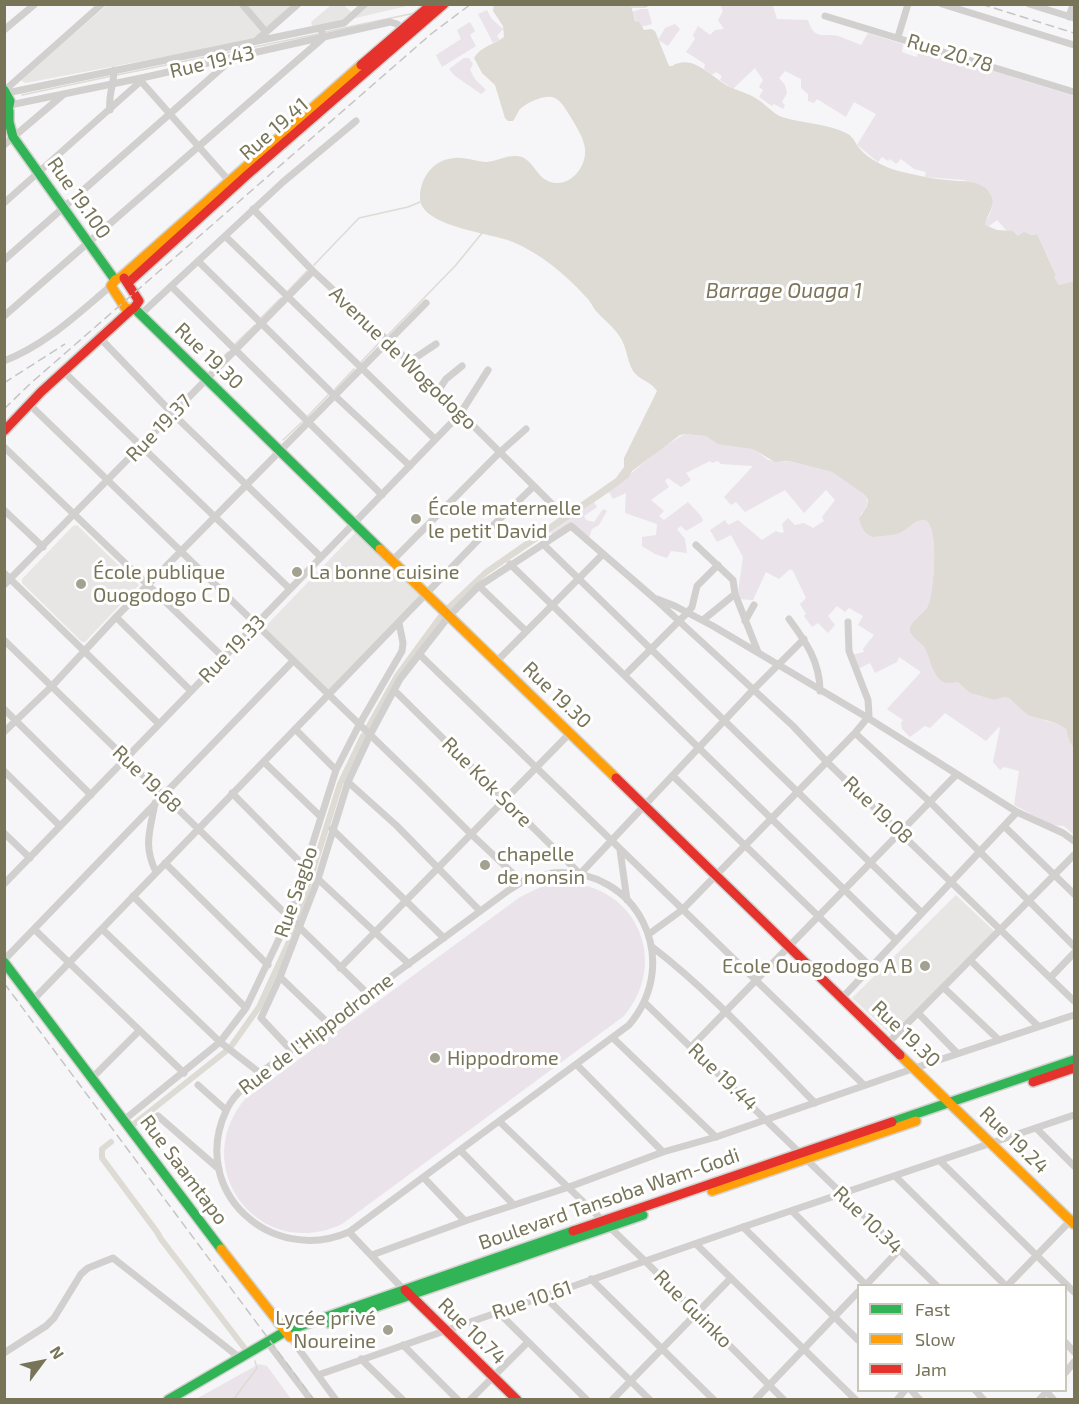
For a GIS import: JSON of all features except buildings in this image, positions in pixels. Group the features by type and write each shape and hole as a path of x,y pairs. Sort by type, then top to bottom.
{"main road":[{"name":"Rue 19.41","path":"406,32 432,4"},
{"name":"Rue 19.41","path":"119,281 406,32 444,4"},
{"name":"Rue 19.100","path":"5,91 9,135 39,172 88,244 119,281 122,304 126,309 135,311"},
{"path":"4,430 64,372 135,311 140,301 119,281"},
{"name":"Rue 19.30","path":"135,311 843,997 951,1106"},
{"name":"Rue Saamtapo","path":"4,961 223,1252 288,1334"},
{"name":"Boulevard Tansoba Wam-Godi","path":"951,1106 1074,1060"},
{"name":"Boulevard Tansoba Wam-Godi","path":"168,1400 240,1358 288,1334 951,1106 1074,1068"},
{"name":"Rue 19.24","path":"951,1106 1073,1221"},
{"name":"Rue 10.74","path":"406,1292 517,1400"},
{"name":"Boulevard Tansoba Wam-Godi","path":"180,1400 271,1347 288,1334"}],"street":[{"path":"4,30 35,4"},
{"path":"5,91 102,4"},
{"path":"242,4 266,32"},
{"path":"250,54 252,42 298,4"},
{"path":"5,91 346,22 365,4"},
{"path":"898,37 908,4"},
{"path":"942,4 962,7 1074,45"},
{"path":"1029,4 1072,18 1073,4"},
{"name":"Rue 20.78","path":"825,16 1074,92"},
{"name":"Rue 19.43","path":"8,112 66,93 140,80 390,22 397,24 406,32"},
{"path":"4,316 322,38 321,28"},
{"path":"4,260 234,57"},
{"path":"110,110 109,95 114,83 114,70"},
{"path":"4,203 110,110 140,80 231,184"},
{"path":"4,145 9,135 66,93"},
{"path":"135,311 172,287 253,209 356,121"},
{"name":"Avenue de Wogodogo","path":"253,209 313,271 388,341 553,505"},
{"path":"225,236 435,440"},
{"path":"198,261 410,466"},
{"name":"Rue 19.37","path":"4,585 313,271"},
{"name":"Rue 19.41","path":"4,361 31,350 47,339 119,281"},
{"path":"172,287 382,495"},
{"path":"4,732 52,686 84,650 426,303"},
{"path":"101,339 173,414 321,557"},
{"path":"409,362 436,344"},
{"path":"438,391 446,379 462,366"},
{"name":"Rue 19.33","path":"4,884 460,414 488,370"},
{"path":"64,372 290,589"},
{"path":"29,404 522,882"},
{"path":"392,561 500,452 526,429"},
{"path":"4,447 224,658"},
{"path":"33,1000 232,793 534,486"},
{"path":"4,510 43,547"},
{"path":"291,1050 261,1020 300,929 348,782 394,690 449,616 479,586 572,526 679,621"},
{"path":"543,544 921,913"},
{"path":"696,545 733,580 735,594 758,652"},
{"path":"496,662 603,554"},
{"path":"510,564 896,940"},
{"path":"625,675 688,612 692,607 697,586 718,565"},
{"path":"4,573 159,724"},
{"path":"479,586 526,631"},
{"path":"703,620 735,594"},
{"path":"654,598 703,620 868,718 1017,812 1063,833 1074,841"},
{"path":"745,621 754,605"},
{"path":"117,617 191,691"},
{"path":"789,619 811,649 817,665 820,691"},
{"name":"Rue 19.08","path":"679,621 793,726 827,762 1074,1001"},
{"path":"649,934 682,910 868,718 871,713 868,700 849,651 848,622"},
{"name":"Rue Sagbo","path":"124,1120 220,1042 246,1008 289,918 336,770 359,724 402,651 404,643 399,623"},
{"path":"580,874 804,639"},
{"name":"Rue 19.68","path":"4,640 368,994"},
{"path":"419,654 864,1085"},
{"path":"4,961 293,661"},
{"name":"Rue Kok Sore","path":"394,690 580,874"},
{"path":"4,709 91,795"},
{"path":"296,729 336,770"},
{"path":"340,968 570,733"},
{"path":"855,733 930,802 1074,945"},
{"path":"264,762 321,817"},
{"path":"4,771 60,826"},
{"path":"691,1047 956,775"},
{"path":"673,776 871,967"},
{"path":"348,782 397,826 480,911"},
{"path":"232,793 305,867"},
{"path":"155,803 148,847 149,857 156,872"},
{"path":"843,997 1017,812"},
{"path":"1004,826 1074,894"},
{"path":"332,829 444,938"},
{"path":"4,834 30,858"},
{"path":"620,850 627,900"},
{"path":"889,1042 1074,855"},
{"path":"165,863 268,964"},
{"name":"Rue de l'Hippodrome","path":"552,873 580,874 603,882 627,900 641,918 649,934 653,960 652,978 644,1002 629,1025 349,1232 332,1239 315,1242 288,1239 271,1234 249,1219 236,1206 227,1191 219,1169 218,1139 226,1110 234,1098 260,1073 522,882 552,873"},
{"path":"318,879 409,964"},
{"path":"133,896 246,1008"},
{"path":"102,928 220,1042 260,1073"},
{"path":"34,929 184,1073"},
{"path":"651,946 676,965 815,1103"},
{"path":"1051,977 1074,953"},
{"path":"970,960 1038,1026"},
{"path":"280,978 328,1023"},
{"path":"943,987 999,1040"},
{"name":"Rue 19.44","path":"644,1002 804,1156"},
{"path":"918,1013 957,1053"},
{"path":"372,1255 663,1152 716,1137 1074,1015"},
{"path":"92,1078 139,1031"},
{"path":"613,1038 716,1137"},
{"path":"577,1065 663,1152"},
{"path":"198,1085 226,1110"},
{"path":"158,1116 219,1169"},
{"name":"Rue 10.61","path":"318,1375 743,1227 1074,1116"},
{"name":"Rue Guinko","path":"500,1122 646,1262 784,1400"},
{"path":"1036,1128 1074,1166"},
{"path":"461,1151 513,1204"},
{"name":"Rue 10.34","path":"804,1156 935,1284"},
{"path":"940,1161 1066,1284"},
{"path":"896,1177 1004,1284"},
{"path":"424,1178 465,1221"},
{"path":"792,1211 865,1284"},
{"path":"1008,1284 1073,1221"},
{"path":"743,1227 857,1339"},
{"path":"349,1232 406,1292"},
{"path":"696,1245 856,1400"},
{"path":"867,1284 899,1250"},
{"path":"4,1353 46,1326 81,1274 112,1258 240,1358"},
{"path":"612,1400 730,1279"},
{"path":"591,1280 714,1400"},
{"path":"755,1400 857,1293"},
{"path":"544,1296 650,1400"},
{"path":"498,1312 587,1400"},
{"name":"Rue Saamtapo","path":"288,1334 336,1400"},
{"path":"470,1400 528,1342"},
{"path":"404,1345 459,1400"},
{"path":"271,1347 311,1400"},
{"path":"361,1359 403,1400"}],"shaded area":[{"path":"107,5 293,5 254,40 25,83 21,80"},
{"path":"331,5 344,5 351,12 359,5 411,5 313,28 311,22"},
{"path":"720,5 773,6 777,19 808,20 814,31 820,35 838,36 861,45 868,33 903,44 902,52 916,57 922,49 1074,96 1074,281 1059,285 1037,234 1018,236 1013,231 1007,231 997,220 988,227 985,225 991,212 991,194 964,180 925,177 926,172 914,169 901,159 896,164 882,157 878,162 857,145 876,114 854,102 846,117 817,99 814,103 808,101 808,94 801,88 801,79 785,71 779,78 785,85 787,93 782,102 785,105 783,109 774,104 772,106 759,97 763,90 759,87 763,80 755,68 733,89 720,80 722,76 716,72 712,75 704,69 705,64 686,52 695,39 693,35 698,26 710,35 715,30 724,29 718,20 723,11"},
{"path":"648,9 652,24 641,27 636,21 632,12"},
{"path":"487,10 491,18 503,29 497,36 500,40 493,43 478,14"},
{"path":"470,22 475,31 470,35 476,46 442,67 436,55 461,39 457,30"},
{"path":"675,24 680,29 668,46 658,40 665,28"},
{"path":"464,58 469,58 473,64 470,70 486,90 481,94 455,76 449,69"},
{"path":"685,434 706,436 754,449 768,460 789,461 832,472 865,495 867,505 861,514 873,537 900,533 921,520 930,524 933,533 934,561 930,602 927,609 911,625 911,634 953,681 959,682 970,693 994,700 1005,697 1046,721 1056,723 1066,729 1074,749 1074,835 1064,826 1052,825 1014,805 1019,771 1004,767 1000,770 993,762 999,727 986,741 945,713 930,728 925,726 910,737 902,729 903,720 887,709 921,672 899,657 897,662 875,673 870,663 856,670 851,655 864,652 863,649 874,635 858,625 863,616 849,608 845,612 837,606 828,616 835,625 828,633 818,623 812,627 804,616 806,614 800,604 806,598 790,569 779,579 766,572 753,600 737,599 743,557 731,535 717,542 710,530 725,520 728,525 738,520 762,540 776,531 784,532 782,524 788,518 795,525 804,523 813,528 824,521 822,517 835,500 826,490 804,513 785,490 745,512 736,502 731,505 724,497 753,466 710,461 686,473 691,480 681,487 668,478 665,481 669,487 651,500 664,511 659,516 664,520 688,502 701,516 703,521 686,531 681,526 677,529 685,539 687,553 671,551 667,558 642,546 642,537 656,535 657,524 625,513 626,493 613,499 609,492 661,448"},
{"path":"594,502 597,507 584,516 586,520 594,522 603,509 607,511 599,525 592,529 589,538 572,523 553,536 551,532"},
{"name":"École publique Ouogodogo C D","path":"77,525 139,585 85,642 82,642 22,583 22,579 73,526"},
{"path":"356,532 423,597 329,693 263,629"},
{"name":"Hippodrome","path":"559,883 585,886 607,894 625,909 637,927 644,948 644,971 638,994 624,1016 342,1224 312,1233 284,1231 260,1220 241,1202 229,1179 224,1153 229,1126 245,1099 520,897 543,886"},
{"name":"Ecole Ouogodogo A B","path":"956,895 996,933 896,1039 852,998"},
{"path":"259,1364 267,1366 291,1399 196,1399"}],"water":[{"name":"Barrage Ouaga 1","path":"494,4 631,5 635,21 639,22 644,30 655,31 669,66 688,62 732,88 746,93 782,117 840,130 850,136 869,157 887,167 942,180 975,183 985,188 993,201 985,225 997,230 1013,231 1018,236 1024,232 1031,235 1037,234 1059,285 1074,281 1074,749 1066,729 1056,723 1028,715 1005,697 994,700 970,693 958,682 945,683 937,676 925,648 910,631 912,624 928,606 930,599 934,574 934,544 929,523 920,520 900,533 873,537 867,534 859,519 867,506 868,500 865,495 832,472 789,461 775,462 753,449 718,444 706,436 680,435 632,471 629,477 609,492 486,576 449,611 445,607 484,570 616,478 624,467 624,458 657,391 633,371 626,350 615,330 561,272 533,252 513,242 459,228 432,216 423,208 420,198 426,176 430,170 447,159 459,158 487,162 518,156 526,159 544,179 555,183 575,176 583,163 585,149 581,136 557,99 548,97 535,100 520,109 513,121 505,118 495,85 482,73 474,58 484,48 504,37 503,26 493,11"}],"waterway":[{"path":"632,7 645,7 651,4"},
{"path":"325,32 415,13"},
{"path":"117,75 318,34"},
{"path":"22,95 112,76"},
{"path":"314,265 359,218 420,202"},
{"path":"388,335 456,265 482,233"},
{"path":"287,292 307,271"},
{"path":"261,318 281,298"},
{"path":"235,344 255,325"},
{"path":"361,362 380,342"},
{"path":"210,371 228,352"},
{"path":"335,389 354,369"},
{"path":"308,416 328,395"},
{"path":"283,440 302,422"},
{"path":"368,728 397,676 441,616"},
{"path":"297,921 340,784 363,736"},
{"path":"134,1124 230,1048 259,1007 294,931"},
{"path":"111,1142 102,1149 102,1158 246,1350"},
{"path":"233,1400 257,1368 255,1361"}],"railway":[{"path":"4,409 431,34 471,4"},
{"path":"981,4 1074,33"},
{"path":"4,383 65,344"},
{"path":"4,983 314,1400"}],"traffic: fast":[{"path":"4,90 10,101 7,115"},
{"path":"9,111 13,137 115,280"},
{"path":"134,308 380,549"},
{"path":"4,962 221,1249"},
{"path":"892,1122 1074,1060"},
{"path":"329,1323 643,1215"},
{"path":"168,1400 286,1331 573,1231"}],"traffic: slow":[{"path":"134,308 126,309 111,286 115,280 361,65"},
{"path":"380,549 616,778"},
{"path":"900,1055 1074,1224"},
{"path":"712,1191 916,1121"},
{"path":"221,1249 290,1337"}],"traffic: jam":[{"path":"361,65 432,4"},
{"path":"129,282 247,175 444,4"},
{"path":"124,278 139,301 134,308"},
{"path":"4,431 41,392 131,310"},
{"path":"616,778 900,1055"},
{"path":"1033,1082 1074,1068"},
{"path":"573,1231 892,1122"},
{"path":"405,1290 517,1400"}],"place":[{"name":"École maternelle le petit David","path":"416,519"},
{"name":"La bonne cuisine","path":"297,572"},
{"name":"École publique Ouogodogo C D","path":"81,584"},
{"name":"chapelle de nonsin","path":"485,865"},
{"name":"Ecole Ouogodogo A B","path":"925,966"},
{"name":"Hippodrome","path":"435,1058"},
{"name":"Lycée privé Noureine","path":"388,1330"}]}
